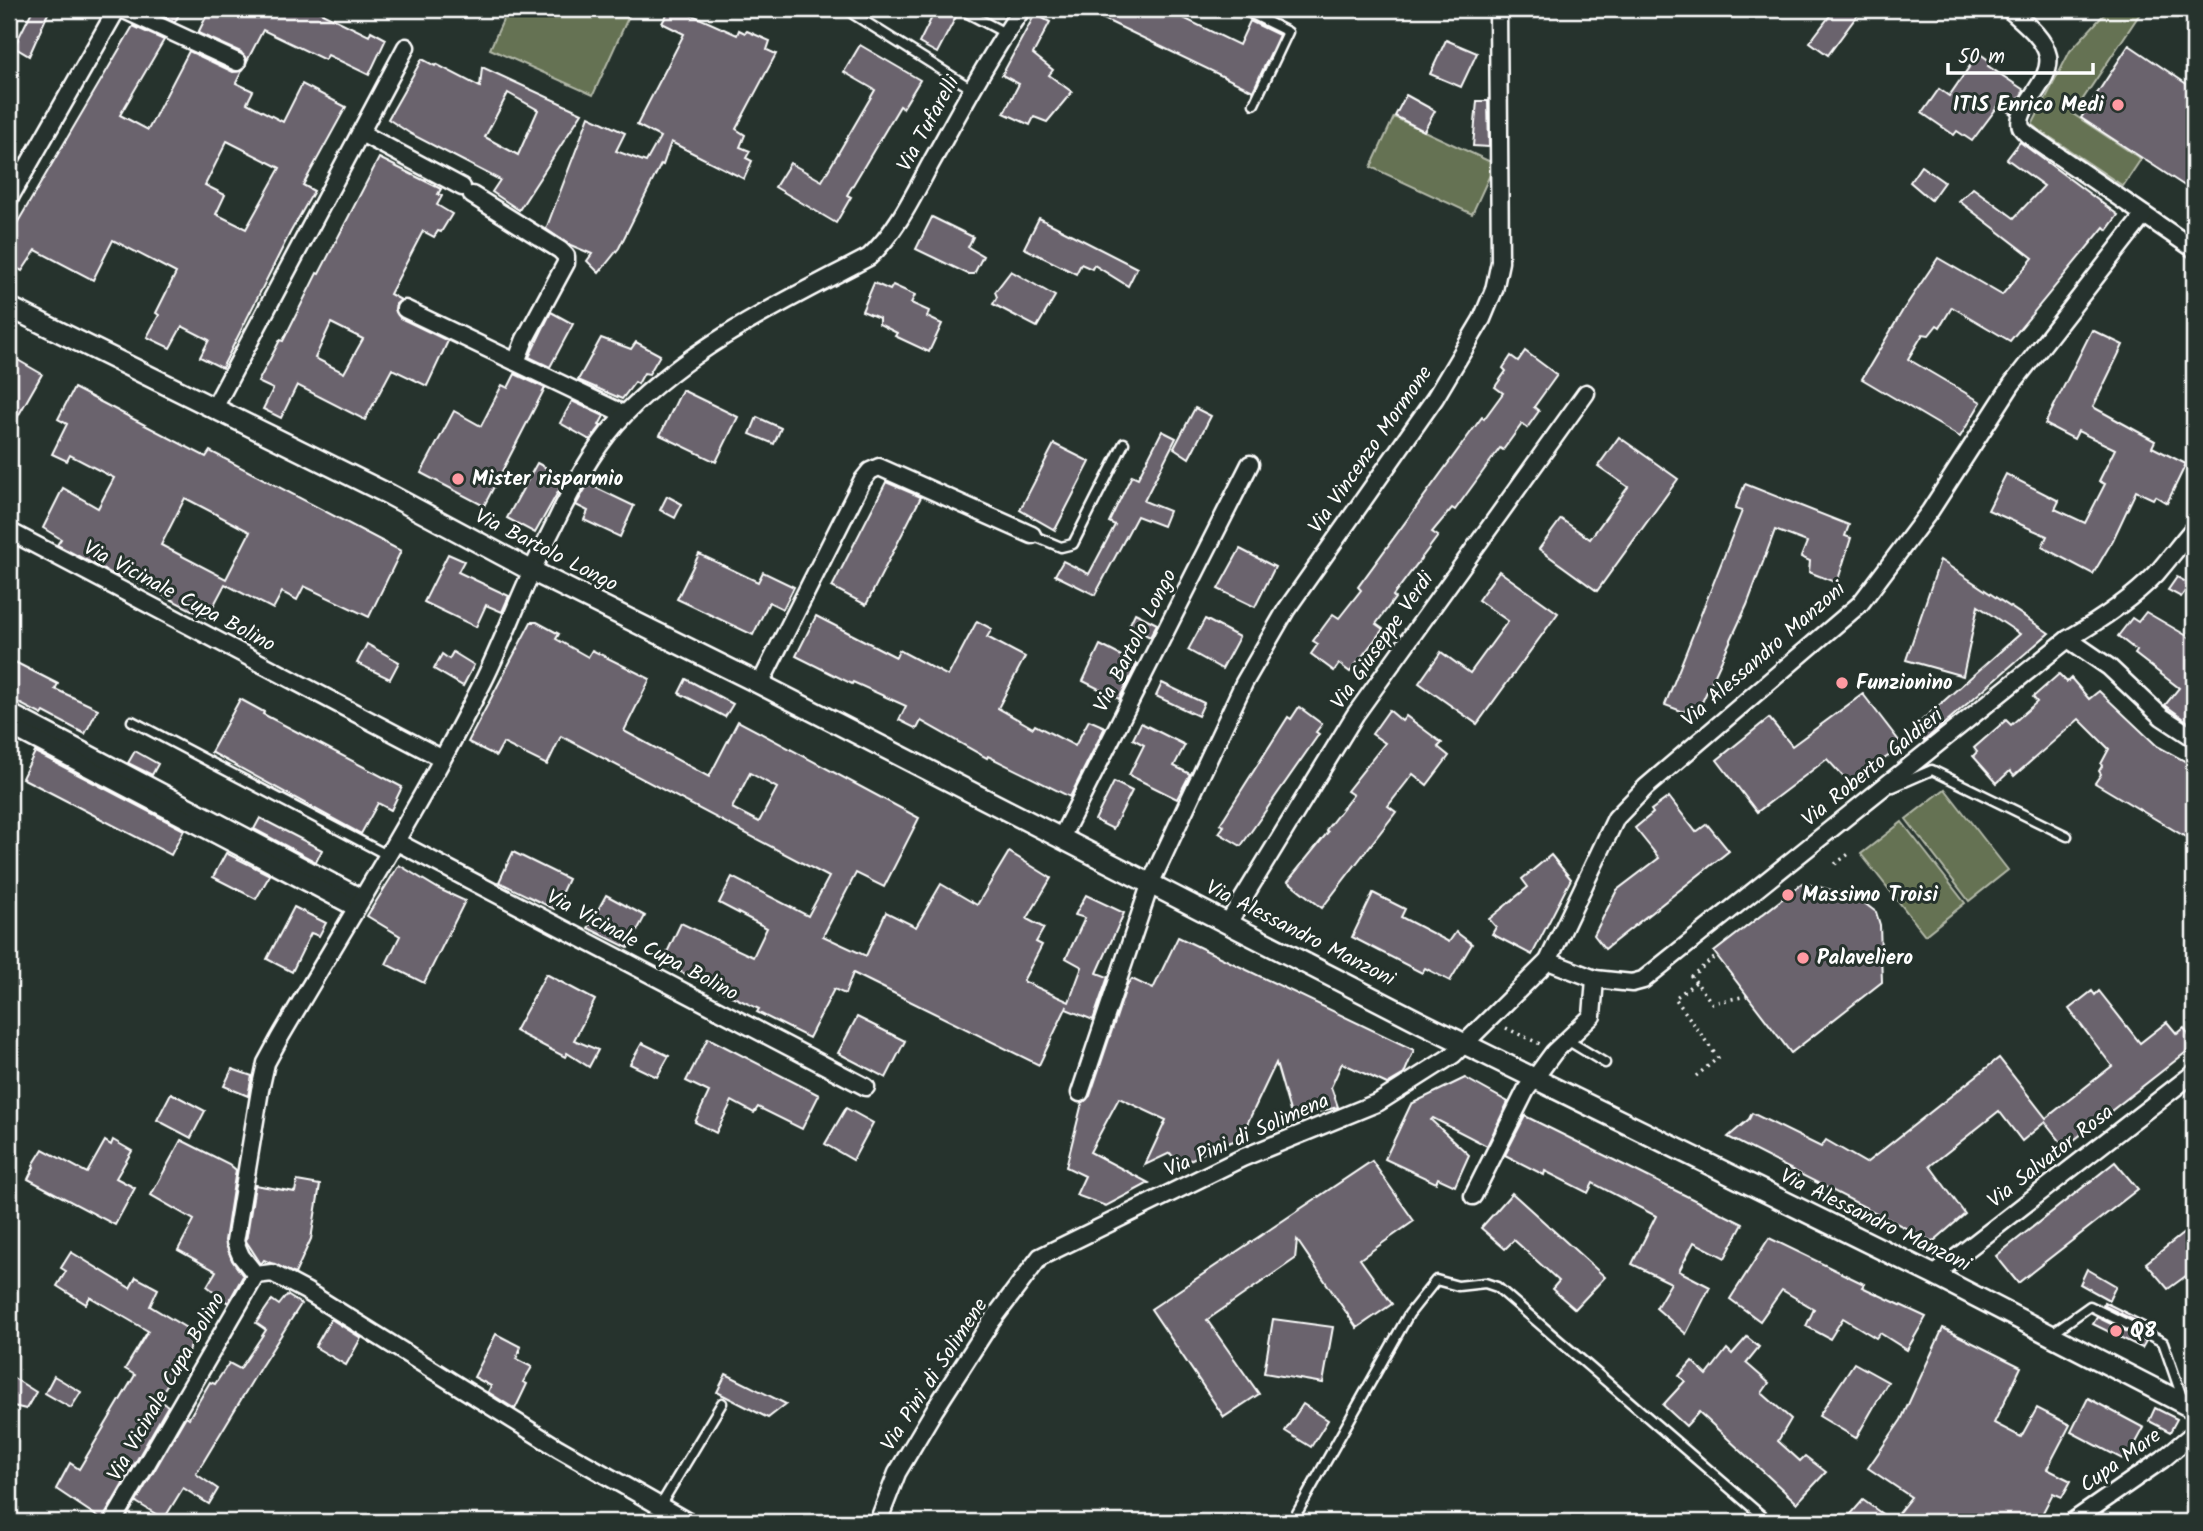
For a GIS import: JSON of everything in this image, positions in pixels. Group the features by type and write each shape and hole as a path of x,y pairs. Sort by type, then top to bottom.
{"street":[{"path":"9,199 119,9 237,62"},
{"name":"Via Tufarelli","path":"624,414 668,374 697,353 764,312 869,257 881,246 898,223 972,89 1022,9"},
{"name":"Via Vincenzo Mormone","path":"1150,883 1244,683 1286,610 1422,419 1482,319 1494,290 1500,262 1497,9"},
{"path":"2009,9 2038,37 2048,55 2048,74 2021,116 2021,127 2028,135 2194,249"},
{"path":"214,408 406,47"},
{"path":"361,133 467,191 566,256 566,263 516,362"},
{"name":"Via Alessandro Manzoni","path":"1466,1044 1548,961 1616,818 1646,787 1860,604 1930,511 2012,384 2144,215"},
{"name":"Via Bartolo Longo","path":"9,307 390,495 532,571 1150,883"},
{"path":"405,309 624,414 575,483 532,571 484,681 397,842 266,1063 235,1242 241,1256 256,1275 272,1273 306,1291 558,1448 688,1522"},
{"name":"Via Giuseppe Verdi","path":"1228,923 1355,715 1586,393"},
{"name":"Via Bartolo Longo","path":"1061,838 1250,464"},
{"path":"760,684 862,481 870,471 879,467 1032,535"},
{"name":"Via Roberto Galdieri","path":"1595,979 1632,983 1643,980 2068,639 2137,592 2155,575 2194,528"},
{"name":"Via Vicinale Cupa Bolino","path":"9,531 442,758"},
{"path":"2068,639 2109,667 2162,717 2194,738"},
{"path":"9,712 359,903"},
{"path":"9,726 359,903"},
{"name":"Via Vicinale Cupa Bolino","path":"397,842 866,1087"},
{"path":"1080,1093 1150,883"},
{"name":"Via Alessandro Manzoni","path":"1150,883 1466,1044 1934,1275 2189,1406"},
{"path":"1473,1196 1526,1090 1554,1052 1592,1016 1595,979 1548,961"},
{"name":"Via Pini di Solimena","path":"1040,1258 1242,1158 1379,1102 1466,1044"},
{"name":"Via Salvator Rosa","path":"1934,1275 2194,1073"},
{"name":"Via Pini di Solimene","path":"878,1522 897,1473 935,1409 991,1322 1040,1258"},
{"name":"Via Vicinale Cupa Bolino","path":"114,1520 256,1275"},
{"name":"Cupa Mare","path":"2072,1522 2163,1459 2194,1433"}],"lane":[{"path":"856,9 853,14 972,89"},
{"path":"960,9 1005,33"},
{"path":"1242,9 1288,33 1254,103"},
{"path":"1032,535 1061,547 1073,544 1124,443"},
{"path":"132,721 387,855"},
{"path":"1871,796 1932,770 2067,836"},
{"path":"1567,1040 1605,1063"},
{"path":"1292,1522 1409,1314 1436,1280 1458,1286 1485,1283 1497,1287 1769,1522"},
{"path":"2050,1335 2090,1306 2163,1342 2189,1406"},
{"path":"660,1506 722,1403"}],"path":[{"path":"1835,864 1850,853"},
{"path":"1717,956 1691,976 1712,1003 1747,996"},
{"path":"1696,982 1675,998 1718,1058 1696,1076"},
{"path":"1501,1025 1545,1046"}],"green space":[{"path":"508,9 632,9 593,95 490,49"},
{"path":"2109,9 2143,9 2073,114 2141,159 2123,186 2032,125 2070,51"},
{"path":"1394,117 1495,164 1472,214 1371,167"},
{"path":"1945,789 2008,870 1969,901 1906,819"},
{"path":"1902,822 1965,903 1925,935 1861,854"}],"building":[{"path":"33,9 50,9 29,56 14,47"},
{"path":"147,9 182,9 175,22"},
{"path":"210,9 314,9 369,36 371,31 386,39 369,75 328,55 325,60 263,30 247,61 241,52 198,33"},
{"path":"670,9 679,9 737,35 739,30 745,33 747,31 770,41 767,50 776,54 736,129 745,135 740,147 750,151 746,158 752,161 744,179 671,142 663,165 661,164 619,248 599,273 587,261 592,254 568,244 546,229 589,116 625,133 616,151 646,162 660,137 637,125 684,34 662,23"},
{"path":"936,9 945,9 957,15 937,53 919,43"},
{"path":"1083,9 1165,9 1239,45 1250,21 1279,35 1253,91"},
{"path":"1835,9 1862,9 1828,55 1810,42"},
{"path":"1035,14 1050,22 1033,54 1053,70 1049,75 1072,92 1047,122 1034,117 1030,125 1004,113 1019,84 1002,75"},
{"path":"133,26 164,40 120,115 148,130 189,51 233,72 242,71 236,83 253,91 247,103 283,122 302,84 346,107 303,185 314,191 222,368 200,357 209,340 182,326 170,348 147,337 176,273 113,240 93,280 36,250 22,271 9,264 9,237","holes":["227,141 280,168 246,229 216,214 225,195 205,185"]},
{"path":"1446,40 1477,53 1461,87 1430,74"},
{"path":"860,45 920,80 903,108 900,106 847,195 851,197 836,223 775,187 790,163 822,181 875,90 844,72"},
{"path":"2129,45 2194,89 2194,192 2081,118"},
{"path":"1979,53 1991,62 1988,66 2024,90 2011,114 1999,105 1972,141 1957,131 1954,135 1922,113 1939,89 1949,96"},
{"path":"422,59 480,87 482,67 582,113 519,210 492,192 500,180 411,134 388,119","holes":["508,93 538,110 518,155 485,137"]},
{"path":"1406,95 1435,111 1424,131 1395,116"},
{"path":"1477,101 1488,101 1489,147 1473,146"},
{"path":"2020,142 2118,215 2107,230 2104,227 2010,341 1952,307 1940,327 1937,325 1929,335 1923,334 1908,359 1981,402 1960,437 1862,379 1938,258 2002,295 2033,258 1959,201 1973,188 2014,218 2044,186 2007,159"},
{"path":"379,158 441,189 438,194 442,196 437,205 452,214 441,232 438,231 434,237 423,231 390,294 401,300 395,309 400,318 448,341 427,386 392,369 365,420 297,385 281,418 263,409 273,389 258,382 280,340 283,341 317,273 319,274","holes":["331,323 363,339 344,373 315,358"]},
{"path":"1921,166 1944,182 1931,200 1910,182"},
{"path":"932,217 973,237 968,247 983,256 974,274 968,274 916,249"},
{"path":"1039,218 1137,268 1128,286 1094,265 1092,269 1081,264 1076,274 1024,248"},
{"path":"1011,271 1055,296 1037,327 993,304 997,297 995,292"},
{"path":"874,283 890,290 893,285 915,295 911,303 929,311 927,317 942,324 929,352 895,336 897,333 879,324 879,318 862,311"},
{"path":"551,312 573,324 550,367 529,357"},
{"path":"2092,330 2123,345 2093,407 2155,441 2152,447 2186,464 2167,503 2155,496 2153,499 2136,491 2113,540 2093,574 2042,547 2047,536 1988,510 2006,474 2059,501 2055,509 2085,523 2105,484 2099,481 2115,449 2078,431 2074,439 2045,424"},
{"path":"601,338 631,349 636,342 660,355 649,374 644,373 638,384 635,382 622,399 578,380"},
{"path":"1525,351 1557,375 1534,407 1539,411 1527,428 1522,424 1503,450 1500,448 1455,510 1452,508 1432,532 1438,536 1393,596 1395,598 1376,624 1383,629 1350,672 1339,664 1334,671 1311,654 1318,644 1313,641 1333,614 1339,618 1361,590 1358,587 1482,417 1484,419 1503,393 1495,387 1506,371 1503,368 1511,356 1518,361"},
{"path":"9,355 42,374 9,432"},
{"path":"515,374 545,388 484,506 421,473 454,411 481,426 502,385 508,388"},
{"path":"74,388 206,457 210,451 401,551 369,617 304,586 297,600 282,592 273,609 225,584 207,618 122,574 120,578 57,545 61,539 43,528 63,488 98,508 114,478 70,455 67,461 52,454 67,424 58,419","holes":["185,498 250,532 226,579 161,545"]},
{"path":"682,390 738,417 716,462 660,435"},
{"path":"572,401 604,416 599,425 601,426 590,440 560,423"},
{"path":"1195,408 1211,416 1189,458 1174,448"},
{"path":"757,417 781,428 774,444 750,434"},
{"path":"1162,431 1176,438 1144,501 1169,511 1163,526 1137,516 1095,595 1055,575 1063,561 1089,574 1115,525 1109,522 1132,475 1138,478"},
{"path":"1619,437 1678,479 1597,591 1539,549 1561,519 1590,539 1628,487 1598,466"},
{"path":"1054,444 1090,462 1055,530 1020,510"},
{"path":"537,463 566,478 535,533 507,518"},
{"path":"886,482 921,497 866,605 832,587"},
{"path":"588,484 634,506 620,537 584,520 588,511 576,505"},
{"path":"1745,484 1849,525 1845,536 1851,538 1837,583 1809,572 1810,561 1801,557 1807,542 1775,530 1747,605 1698,711 1687,707 1684,712 1665,705 1742,511 1735,509"},
{"path":"667,496 682,504 675,518 660,510"},
{"path":"1240,549 1275,567 1255,607 1218,589"},
{"path":"448,554 464,561 458,572 509,596 502,612 486,605 476,627 424,602"},
{"path":"699,554 758,582 763,572 794,587 783,609 769,602 753,635 677,599"},
{"path":"1940,560 2049,633 1924,741 1913,728 2020,634 1978,606 1963,676 1906,660"},
{"path":"1499,571 1558,613 1477,724 1419,683 1441,652 1470,673 1508,621 1478,600"},
{"path":"2177,577 2190,584 2181,597 2168,590"},
{"path":"2146,612 2194,640 2194,726 2165,705 2179,688 2135,654 2137,651 2118,636 2132,618 2138,622"},
{"path":"1135,613 1157,624 1150,637 1129,626"},
{"path":"816,616 896,657 899,650 948,676 977,621 992,629 987,637 1025,657 998,708 1033,728 1035,725 1075,746 1089,720 1105,727 1070,797 988,756 987,758 921,721 917,729 899,720 906,706 853,682 852,684 796,656"},
{"path":"1205,619 1239,637 1222,669 1188,650"},
{"path":"531,622 537,622 559,634 556,639 588,657 592,650 650,679 624,731 709,777 738,721 919,818 884,887 856,873 823,936 866,956 886,912 916,927 941,884 977,905 1009,852 1051,878 1027,919 1044,928 1036,942 1042,945 1023,981 1069,1002 1082,967 1066,958 1085,918 1075,915 1086,895 1124,913 1097,973 1108,977 1093,1020 1066,1009 1067,1006 1039,1065 853,973 845,994 834,989 809,1038 757,1012 759,1009 662,963 681,923 753,957 767,928 719,903 732,877 808,916 829,877 561,736 547,765 503,743 496,756 468,742","holes":["750,773 777,788 759,822 732,808"]},
{"path":"367,644 399,662 390,679 357,663"},
{"path":"1100,645 1137,664 1119,699 1083,681"},
{"path":"453,652 474,665 463,686 434,669 442,654 449,659"},
{"path":"9,659 58,684 55,689 98,709 85,734 44,712 42,715 9,698"},
{"path":"2059,674 2067,682 2071,678 2089,699 2099,691 2157,746 2194,766 2194,842 2095,783 2101,774 2101,764 2109,749 2079,719 2014,776 2010,771 1997,783 1973,756 1977,752 1974,748 2006,720 2011,725 2037,702 2033,697"},
{"path":"686,679 733,704 725,717 679,693"},
{"path":"1162,683 1204,703 1198,716 1156,696"},
{"path":"1863,694 1903,746 1849,783 1827,759 1757,812 1717,760 1769,718 1792,746"},
{"path":"240,699 264,712 263,714 402,787 391,810 378,803 361,834 211,752"},
{"path":"1299,707 1322,724 1316,732 1319,734 1241,846 1219,833 1224,826 1220,824 1288,717 1291,719"},
{"path":"1389,710 1402,721 1406,716 1442,743 1438,747 1449,756 1427,785 1413,774 1388,806 1396,812 1322,908 1288,881 1328,832 1326,830 1353,795 1347,791 1385,743 1372,734"},
{"path":"1141,723 1185,745 1174,766 1190,774 1177,799 1129,775 1144,745 1133,739"},
{"path":"135,751 158,764 152,775 128,763"},
{"path":"35,752 184,830 171,855 22,778"},
{"path":"1114,782 1132,791 1113,829 1095,820"},
{"path":"1669,797 1696,832 1707,824 1729,851 1605,949 1594,935 1617,890 1659,858 1635,828 1653,813 1651,810"},
{"path":"260,818 322,850 316,862 254,829"},
{"path":"513,852 568,879 554,909 499,882"},
{"path":"226,853 270,875 256,899 213,877"},
{"path":"1551,855 1571,879 1532,955 1492,934 1496,927 1489,919 1528,887 1522,879"},
{"path":"399,865 465,901 424,983 386,964 400,936 367,916"},
{"name":"Palaveliero","path":"1803,883 1855,896 1876,912 1880,925 1882,982 1791,1053 1714,952"},
{"path":"1373,893 1405,909 1401,917 1449,942 1456,932 1472,944 1450,981 1425,968 1422,973 1352,937"},
{"path":"606,895 645,916 628,948 588,928"},
{"path":"294,907 326,923 319,936 311,933 292,972 267,959"},
{"path":"1178,937 1414,1050 1404,1074 1387,1084 1342,1063 1331,1087 1338,1107 1292,1118 1276,1063 1247,1124 1249,1136 1216,1147 1180,1165 1170,1153 1145,1165 1166,1120 1119,1098 1090,1152 1149,1183 1106,1206 1076,1195 1085,1176 1066,1167 1082,1103 1090,1096 1127,985 1132,979 1153,989"},
{"path":"546,974 595,1000 574,1040 598,1050 589,1067 567,1053 565,1057 515,1031"},
{"path":"2092,991 2095,995 2099,991 2140,1043 2167,1022 2177,1034 2184,1028 2194,1046 2065,1147 2045,1122 2022,1141 1999,1111 1930,1166 1965,1214 1935,1240 1931,1241 1728,1137 1749,1119 1752,1113 1821,1147 1826,1140 1866,1163 1999,1058 2046,1118 2112,1066 2069,1009"},
{"path":"857,1017 905,1041 886,1078 838,1053"},
{"path":"708,1038 819,1095 802,1129 758,1107 754,1113 732,1101 716,1133 695,1122 709,1092 686,1081"},
{"path":"642,1043 669,1056 657,1077 630,1064"},
{"path":"232,1069 252,1076 248,1096 224,1086"},
{"path":"1465,1078 1508,1102 1487,1146 1433,1118 1431,1120 1469,1155 1455,1186 1438,1178 1436,1183 1385,1159 1411,1104"},
{"path":"171,1093 205,1111 191,1138 157,1120"},
{"path":"846,1108 873,1123 853,1160 825,1144"},
{"path":"1525,1116 1743,1224 1725,1258 1694,1242 1679,1271 1710,1287 1686,1334 1656,1308 1671,1283 1632,1264 1656,1216 1593,1183 1588,1193 1545,1171 1544,1175 1505,1155"},
{"path":"113,1140 132,1151 116,1178 135,1188 115,1225 28,1179 43,1149 87,1173 105,1141 111,1145"},
{"path":"181,1140 236,1170 225,1241 232,1260 243,1276 228,1303 207,1286 216,1271 178,1250 194,1220 151,1195"},
{"path":"1372,1161 1414,1221 1360,1259 1392,1304 1357,1328 1297,1240 1295,1259 1207,1320 1259,1394 1224,1417 1151,1309"},
{"path":"2115,1162 2138,1189 2018,1283 1996,1256"},
{"path":"297,1181 320,1185 311,1239 295,1274 264,1260 261,1264 246,1241 255,1185 295,1192"},
{"path":"1512,1193 1605,1277 1575,1309 1552,1289 1559,1281 1514,1240 1505,1249 1481,1228"},
{"path":"2194,1225 2194,1270 2168,1289 2146,1263"},
{"path":"1769,1238 1926,1317 1907,1350 1880,1333 1876,1338 1843,1318 1830,1339 1806,1326 1814,1309 1782,1290 1760,1321 1730,1299"},
{"path":"71,1252 130,1288 136,1277 158,1289 150,1306 198,1335 158,1399 168,1406 104,1521 56,1489 70,1463 79,1469 135,1375 125,1369 148,1331 90,1297 86,1304 57,1286 66,1271 61,1268"},
{"path":"2087,1269 2116,1286 2109,1300 2080,1284"},
{"path":"287,1295 301,1304 196,1474 218,1489 209,1504 183,1488 164,1519 136,1502 186,1416 189,1418 210,1382 215,1384 229,1363 240,1369 266,1330 256,1323 272,1300 279,1305"},
{"path":"2104,1302 2153,1326 2152,1329 2103,1305"},
{"path":"2097,1317 2146,1341 2142,1348 2093,1324"},
{"path":"331,1319 361,1338 346,1365 315,1347"},
{"path":"1273,1319 1333,1327 1323,1383 1264,1373"},
{"path":"1943,1328 2021,1367 1994,1423 2021,1437 2037,1408 2070,1425 2047,1469 2071,1481 2062,1497 2053,1493 2038,1522 1844,1522 1863,1500 1892,1521 1911,1497 1868,1468 1901,1420"},
{"path":"496,1334 521,1347 516,1359 532,1367 523,1382 527,1384 515,1409 488,1392 491,1386 474,1377"},
{"path":"1747,1337 1759,1347 1746,1363 1769,1383 1762,1393 1791,1419 1778,1441 1800,1461 1805,1456 1826,1472 1797,1503 1699,1412 1686,1426 1663,1405 1685,1381 1679,1376 1692,1361 1707,1375 1727,1349 1732,1354"},
{"path":"1854,1363 1888,1382 1856,1438 1819,1416"},
{"path":"726,1374 786,1404 768,1418 717,1392"},
{"path":"9,1375 36,1392 26,1409 9,1405"},
{"path":"54,1376 81,1392 71,1408 45,1393"},
{"path":"2088,1398 2144,1428 2126,1461 2071,1432"},
{"path":"1303,1404 1328,1420 1311,1447 1285,1431"},
{"path":"2155,1408 2177,1419 2170,1432 2149,1421"}],"place":[{"name":"ITIS Enrico Medi","path":"2118,105"},
{"name":"Mister risparmio","path":"458,479"},
{"name":"Funzionino","path":"1842,683"},
{"name":"Massimo Troisi","path":"1788,895"},
{"name":"Palaveliero","path":"1803,958"},
{"name":"Q8","path":"2116,1331"}]}
